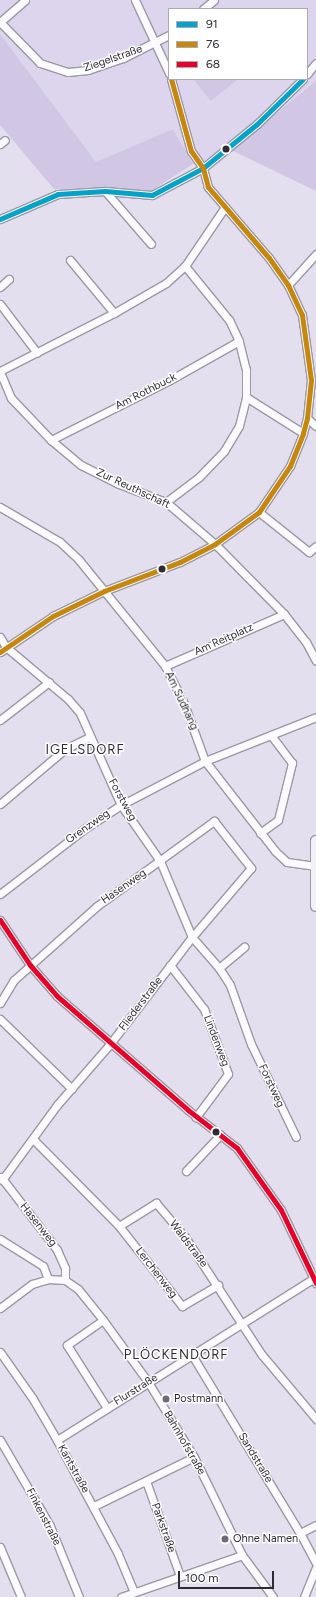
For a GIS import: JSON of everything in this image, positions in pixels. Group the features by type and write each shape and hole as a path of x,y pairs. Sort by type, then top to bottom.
{"main road":[{"path":"316,841 314,866 316,906"}],"street":[{"path":"0,22 25,0"},
{"path":"135,0 157,42 168,70"},
{"path":"204,8 214,0"},
{"name":"Ziegelstraße","path":"0,22 40,64 68,72 88,70 157,42 168,36"},
{"path":"308,73 316,63"},
{"path":"0,636 3,650 53,616 104,591 180,562 215,544 259,512 290,466 303,433 307,418 311,380 312,348 302,315 288,285 208,187 203,168 191,152 171,80"},
{"path":"0,219 58,194 106,191 152,196 203,168 257,124 302,80"},
{"path":"106,191 151,244"},
{"path":"0,372 114,313 166,283 184,266 225,207"},
{"path":"288,285 316,254"},
{"path":"70,260 114,313"},
{"path":"166,502 199,478 224,451 239,426 246,397 246,370 239,341 229,320 184,266"},
{"path":"0,287 9,279"},
{"path":"0,304 37,353"},
{"name":"Am Rothbuck","path":"51,440 170,380 239,341"},
{"name":"Zur Reuthschaft","path":"0,372 11,398 51,440 81,465 119,484 166,502 215,544 284,614 306,642 316,661"},
{"path":"246,397 303,433"},
{"path":"307,418 316,426"},
{"name":"Am Südhang","path":"0,507 64,545 104,591 165,666 183,701 205,761 260,833 275,851 287,862 314,866"},
{"path":"259,512 309,552 316,546"},
{"name":"Am Reitplatz","path":"165,666 284,614"},
{"name":"Forstweg","path":"3,650 49,682 80,713 121,805 160,861 192,937 220,968 230,985 251,1044 296,1137"},
{"path":"0,720 49,682"},
{"name":"Grenzweg","path":"0,894 84,829 121,805 205,761 316,717"},
{"path":"260,833 278,820 292,763 271,735"},
{"path":"0,804 65,749 90,737"},
{"name":"Hasenweg","path":"0,1003 14,980 97,906 214,821 251,868"},
{"name":"Fliederstraße","path":"1,1178 110,1044 192,937 251,868"},
{"path":"0,920 30,965 56,996 196,1117 236,1148 281,1210 315,1280"},
{"path":"220,968 244,947"},
{"name":"Lindenweg","path":"170,965 204,1009 228,1074 196,1117"},
{"path":"0,1019 72,1089"},
{"path":"186,1171 220,1135"},
{"path":"33,1139 119,1226"},
{"name":"Hasenweg","path":"1,1178 57,1250 65,1268 65,1280"},
{"name":"Waldstraße","path":"119,1226 156,1203 185,1237 218,1285 241,1324 262,1355 316,1419"},
{"name":"Lerchenweg","path":"119,1226 182,1306 218,1285"},
{"path":"0,1239 43,1266 48,1279"},
{"path":"0,1308 32,1284 48,1279 65,1280"},
{"name":"Bahnhofstraße","path":"65,1280 78,1289 103,1320 148,1382 194,1457 242,1555 273,1597"},
{"name":"Flurstraße","path":"57,1440 241,1324 315,1280"},
{"path":"103,1320 67,1345 107,1408"},
{"name":"Kantstraße","path":"0,1352 33,1399 94,1506 118,1554 134,1592"},
{"name":"Sandstraße","path":"192,1355 300,1533 316,1563"},
{"name":"Finkenstraße","path":"0,1440 50,1526 79,1597"},
{"path":"94,1506 194,1457"},
{"name":"Parkstraße","path":"146,1481 180,1576"},
{"path":"300,1533 316,1525"},
{"path":"0,1547 21,1597"},
{"path":"121,1597 242,1555"},
{"path":"304,1597 316,1568"}],"shaded area":[{"path":"0,0 316,0 316,81 231,150 193,164 173,129 96,162 0,34"},
{"path":"0,34 96,162 173,129 193,164 151,191 112,188 54,189 0,125"},
{"path":"194,80 237,80 211,101"},
{"path":"316,81 316,191 231,150"}],"transit line":[{"name":"76","path":"0,652 53,616 104,591 180,562 215,544 259,512 290,466 303,433 307,418 311,380 302,315 288,285 269,258 208,187 203,168 191,151 171,80"},
{"name":"91","path":"0,219 58,194 105,191 152,195 203,168 257,124 302,80"},
{"name":"68","path":"0,920 30,965 57,996 188,1110 237,1148 281,1210 316,1283"}],"place":[{"name":"Postmann","path":"166,1399"},
{"name":"Ohne Namen","path":"225,1539"}],"district":[{"name":"IGELSDORF","path":"85,750"},
{"name":"PLÖCKENDORF","path":"176,1355"}]}
